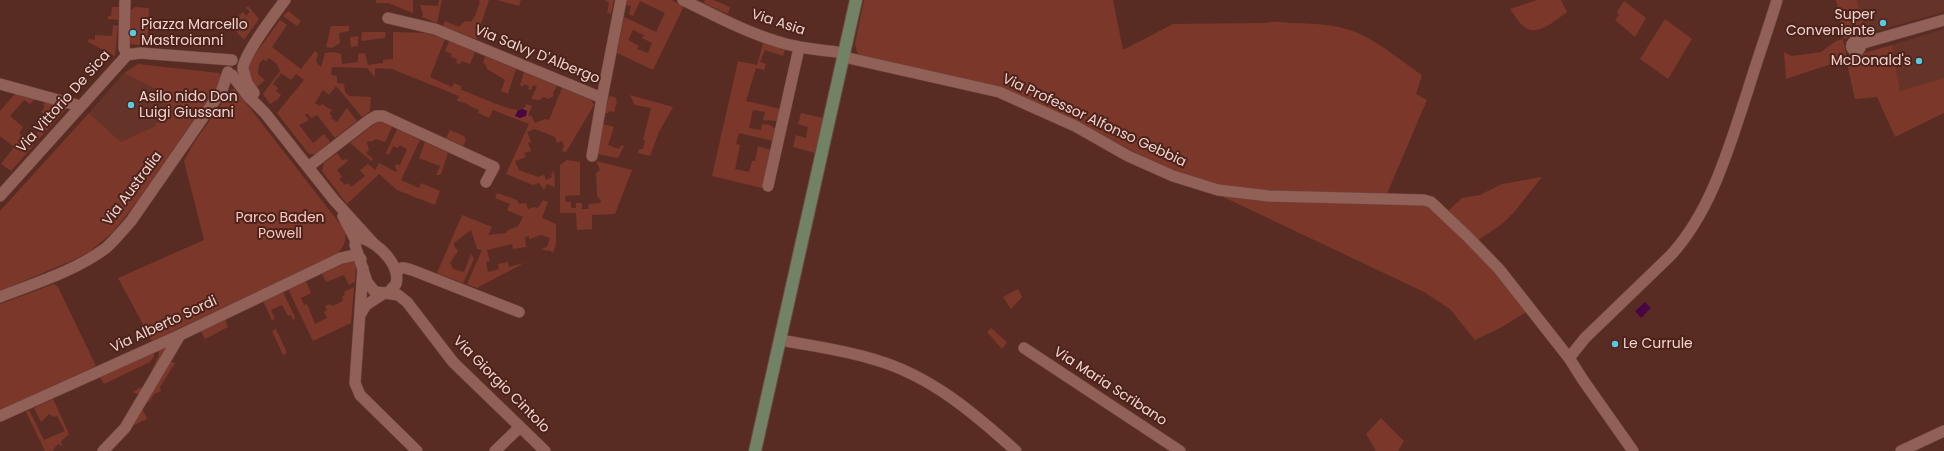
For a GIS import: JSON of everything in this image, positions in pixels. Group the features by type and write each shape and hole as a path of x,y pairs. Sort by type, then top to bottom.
{"main road":[{"path":"755,451 845,55 856,0"}],"street":[{"path":"125,0 124,48 127,55"},
{"path":"285,0 234,70 247,83 265,113 334,200 377,246"},
{"name":"Via Salvy D'Albergo","path":"388,18 435,29 602,98 621,0"},
{"name":"Via Asia","path":"683,0 754,33 799,48 845,55 903,70"},
{"path":"1569,358 1585,338 1680,246 1696,222 1720,172 1776,0"},
{"path":"1860,44 1944,20"},
{"path":"768,186 799,48"},
{"name":"Via Vittorio De Sica","path":"0,196 127,55 140,53 186,57 234,70"},
{"name":"Via Australia","path":"0,297 86,262 107,247 131,221 222,90 234,70"},
{"name":"Via Professor Alfonso Gebbia","path":"903,70 999,92 1075,126 1128,156 1173,176 1218,190 1269,196 1424,200 1431,202 1499,269 1569,358 1582,380 1633,451"},
{"path":"0,84 80,106"},
{"path":"592,156 602,98"},
{"path":"308,167 369,120 376,116 383,116 494,167 486,182"},
{"name":"Via Giorgio Cintolo","path":"334,200 356,242 367,282 371,289 384,294 398,295 407,302 453,362 545,451"},
{"path":"356,242 362,238 377,246 412,270"},
{"name":"Via Alberto Sordi","path":"341,258 356,242"},
{"name":"Via Giorgio Cintolo","path":"377,246 388,257 397,274 407,302"},
{"name":"Via Alberto Sordi","path":"0,416 180,335 341,258 355,255 362,263"},
{"path":"362,263 355,383 360,395 416,451"},
{"path":"359,318 366,306 394,288 397,274 403,267 519,312"},
{"path":"103,451 125,428 180,335"},
{"path":"780,340 856,354 894,366 916,376 956,400 1016,451"},
{"name":"Via Maria Scribano","path":"1024,348 1180,451"},
{"path":"495,451 520,427"},
{"path":"1902,451 1944,430"}],"shaded area":[{"name":"Super Conveniente","path":"1857,0 1944,0 1944,12 1865,34"},
{"name":"McDonald's","path":"1944,29 1944,78 1900,92 1892,45"},
{"name":"Asilo nido Don Luigi Giussani","path":"124,73 170,96 155,126 121,142 89,113"},
{"path":"523,109 527,111 526,116 520,118 515,116 518,110"},
{"path":"1645,302 1651,308 1641,318 1635,311"}],"green space":[{"path":"376,0 413,0 413,13 388,3 376,3"},
{"path":"439,0 442,0 437,23 422,17 423,14 420,5 438,6"},
{"path":"477,0 489,0 476,39 443,26 445,21 459,27 465,21 471,22 476,14 480,1"},
{"path":"497,0 521,0 519,6"},
{"path":"605,0 614,0 611,14 607,13 609,3"},
{"path":"627,0 671,0 684,6 653,70 617,53 624,17 656,32 665,13 640,1 633,16 629,14 631,6 626,5","holes":["633,30 644,35 642,38 652,43 648,53 637,49 639,46 628,40"]},
{"path":"705,0 713,0 730,7 728,14 704,3"},
{"path":"864,0 1113,0 1123,50 1173,24 1278,22 1334,26 1356,32 1376,42 1422,75 1416,94 1427,100 1386,196 1242,189 1210,183 1166,168 1078,123 1003,89 861,56 857,52 855,44"},
{"path":"1537,0 1561,0 1567,12 1548,26 1536,30 1526,28 1519,22 1510,9"},
{"path":"1836,0 1857,0 1865,34 1843,39"},
{"path":"1624,1 1646,18 1635,37 1615,20 1619,15 1617,12"},
{"path":"248,6 259,19 244,40 234,29 240,23 236,18 243,12 246,16 250,12 246,8"},
{"path":"112,7 119,7 118,20 108,19 108,16 111,16"},
{"path":"135,7 149,8 147,46 129,44 131,10"},
{"path":"288,11 301,21 297,26 283,16"},
{"path":"1665,19 1692,39 1668,79 1640,59"},
{"path":"280,20 287,25 272,47 301,69 315,51 318,53 316,62 321,67 325,53 334,52 341,54 342,64 358,62 358,54 365,53 368,65 383,63 383,60 393,59 393,32 426,33 445,39 430,77 452,87 454,83 461,86 461,90 515,110 524,108 527,104 532,106 528,116 531,115 535,123 545,119 549,120 562,88 591,100 594,105 566,152 562,151 564,146 562,141 557,143 555,137 535,129 527,132 531,142 528,143 531,151 524,153 526,157 515,161 519,170 538,177 544,175 546,180 552,177 551,175 554,171 555,187 547,184 544,190 539,183 533,185 506,174 529,124 493,110 489,118 478,113 479,110 457,101 459,96 392,69 375,68 375,77 367,68 332,67 331,75 337,76 337,83 344,84 345,92 349,96 371,97 370,111 362,117 336,86 329,95 323,90 315,103 320,106 322,104 332,110 329,114 332,116 331,118 337,122 347,108 357,121 335,138 317,115 311,118 307,113 305,115 309,120 299,125 313,143 324,134 330,142 315,154 309,154 277,113 304,80 296,74 291,80 281,73 273,84 278,88 276,91 281,95 277,100 270,104 263,94 280,71 277,64 269,58 266,61 263,59 259,64 258,74 265,80 257,87 252,80 249,70 251,60"},
{"path":"113,25 118,26 115,56 88,42 89,39 95,40 95,35 112,36"},
{"path":"331,26 349,26 349,31 339,33 340,43 332,48 326,47"},
{"path":"362,32 386,32 385,38 361,41"},
{"path":"358,36 358,46 351,47 350,37"},
{"path":"1843,39 1847,58 1892,45 1900,91 1944,78 1944,113 1895,137 1877,97 1855,99 1846,59 1786,79 1784,52 1792,56 1821,52 1836,41"},
{"path":"449,41 475,52 470,64 462,61 460,64 456,63 457,59 451,57 452,54 445,51"},
{"path":"763,43 785,49 783,56 765,50 760,62 766,64 764,70 756,68 746,101 781,109 778,121 763,120 765,112 753,110 749,128 761,130 762,124 770,125 776,129 773,141 739,133 736,144 740,145 735,169 749,172 752,161 755,161 758,146 771,150 762,188 712,176 738,61 757,65"},
{"path":"485,56 516,69 508,94 501,91 505,80 487,69 486,65 483,63"},
{"path":"138,64 219,73 222,76 221,81 136,203 113,232 89,252 76,259 0,291 0,211 89,113 121,142 155,126 170,96 124,73"},
{"path":"524,72 557,86 553,93 554,96 548,99 544,97 539,100 531,99 537,87 533,85 531,90 528,89 529,86 524,84 523,87 520,85"},
{"name":"Parco Baden Powell","path":"232,89 235,89 344,229 345,242 337,254 152,341 118,278 204,240 184,161 193,144"},
{"path":"15,94 35,99 30,104 24,100 10,116 23,127 19,133 34,145 11,171 1,164 14,147 0,136 0,111"},
{"path":"630,95 673,107 659,132 650,156 638,153 639,149 643,149 645,140 643,140 651,108 635,105"},
{"path":"609,96 615,97 617,101 614,112 609,111 608,113 605,113"},
{"path":"45,102 67,108 36,142 32,139 46,123 42,119 45,115 41,112 45,107 43,105"},
{"path":"801,113 823,118 815,153 793,147 796,135 806,138 808,127 798,124"},
{"path":"377,122 382,122 392,127 385,142 376,139 371,142 368,141 367,143 369,150 366,153 373,159 371,161 350,143"},
{"path":"603,124 614,127 608,145 619,149 621,145 624,146 618,158 597,154"},
{"path":"397,129 420,140 401,180 419,188 421,183 440,191 435,205 397,190 379,174 347,204 322,171 324,163 337,153 342,160 346,159 348,161 337,170 342,177 339,179 345,185 348,183 351,187 365,176 360,170 368,164 375,170 379,163 396,172 396,164 400,165 407,149 400,145 398,148 393,146 389,155 386,153"},
{"path":"450,130 464,136 466,140 463,146 446,138"},
{"path":"425,142 448,153 441,174 439,175 436,175 440,166 419,158"},
{"path":"567,160 580,162 580,195 565,196 566,202 571,202 571,208 576,208 576,203 582,203 582,209 588,209 589,204 600,203 601,200 597,196 596,173 600,170 596,161 632,170 615,214 592,215 592,229 577,230 576,213 560,213 560,165"},
{"path":"1542,177 1515,211 1502,224 1477,241 1447,212 1462,198 1480,195 1502,184"},
{"path":"497,193 517,200 519,204 526,203 528,209 534,207 538,208 543,200 548,202 542,218 556,224 556,244 553,253 549,250 547,251 541,249 547,247 550,238 541,235 529,239 529,236 525,237 526,247 513,249 512,244 487,250 490,261 486,262 488,272 499,269 498,264 508,262 509,267 524,263 477,288 467,284 482,250 477,249 471,230 454,243 454,246 458,251 450,263 453,269 464,272 471,254 474,259 463,283 437,273 462,215 492,227 488,235 506,233 508,230 518,226 523,217 507,210 510,204 495,198"},
{"path":"1217,194 1426,203 1461,234 1528,311 1500,328 1475,340 1450,309 1424,292"},
{"path":"351,260 355,261 356,264 355,282 349,285 344,275 326,282 322,274"},
{"path":"306,281 311,293 301,298 304,305 307,304 315,324 327,318 324,312 327,310 325,306 330,304 332,306 343,301 342,296 345,295 344,292 354,287 351,323 313,341 288,289"},
{"path":"54,284 58,287 96,366 0,410 0,304"},
{"path":"1018,289 1022,297 1011,309 1003,297"},
{"path":"283,292 295,317 293,321 291,315 288,316 282,305 271,310 275,319 272,320 263,301"},
{"path":"225,319 228,327 205,339 200,330"},
{"path":"991,328 1007,342 1002,349 987,332"},
{"path":"276,329 287,353 283,355 272,331"},
{"path":"169,345 141,396 133,392 141,387 143,388 159,355 159,350"},
{"path":"154,352 154,357 150,362 104,384 100,377"},
{"path":"169,361 175,363 160,387 161,391 154,394 150,401 146,403"},
{"path":"53,399 69,434 61,441 62,446 58,444 52,451 45,451 26,412 29,410 44,440 65,431 57,416 54,417 49,414 41,422 34,408"},
{"path":"139,409 143,410 147,419 130,427"},
{"path":"1381,418 1404,441 1398,451 1376,451 1366,434"}],"place":[{"name":"Super Conveniente","path":"1883,23"},
{"name":"Piazza Marcello Mastroianni","path":"133,33"},
{"name":"McDonald's","path":"1919,61"},
{"name":"Asilo nido Don Luigi Giussani","path":"131,105"},
{"name":"Le Currule","path":"1615,344"}]}
